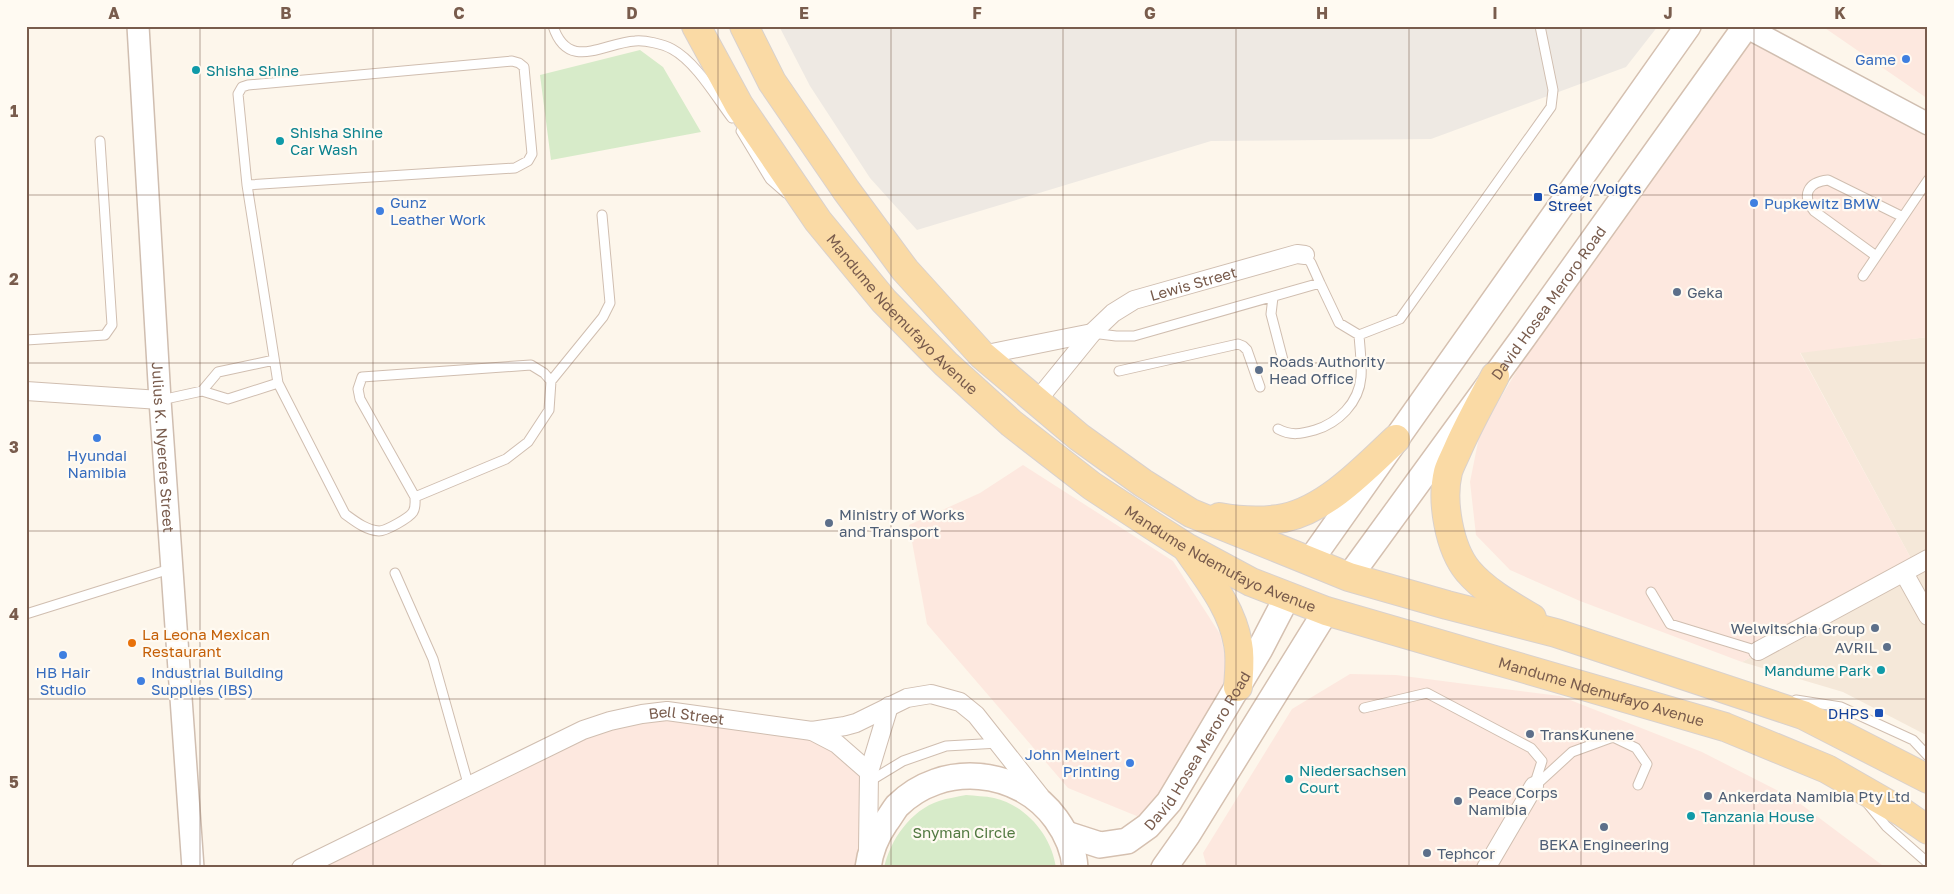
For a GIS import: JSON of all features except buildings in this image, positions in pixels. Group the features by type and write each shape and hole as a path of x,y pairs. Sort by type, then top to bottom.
{"main road":[{"name":"Mandume Ndemufayo Avenue","path":"696,26 739,105 818,221 884,301 946,364 1004,417 1092,486 1186,547 1251,582 1287,597 1326,611 1725,727 1827,769 1902,812 1928,830"},
{"name":"Mandume Ndemufayo Avenue","path":"744,26 772,82 846,190 905,270 982,355 1079,437 1135,478 1191,513 1349,577 1556,633 1803,715 1928,778"},
{"path":"1287,597 1310,561 1688,26"},
{"name":"David Hosea Meroro Road","path":"1349,577 1745,27"},
{"path":"1495,376 1462,438 1448,472 1445,498 1454,547 1467,570 1486,588 1556,633"},
{"path":"1191,513 1243,521 1285,518 1318,505 1352,480 1396,439"},
{"path":"1186,547 1218,594 1233,624 1238,645 1238,687"},
{"path":"1164,868 1188,834 1349,577"},
{"name":"David Hosea Meroro Road","path":"1066,834 1100,845 1127,841 1148,826 1169,802 1238,687 1287,597"},
{"path":"868,866 878,833 898,806 924,787 956,776 989,776 1020,787 1047,807 1066,834 1075,868"},
{"path":"1187,868 1188,834"}],"street":[{"name":"Julius K. Nyerere Street","path":"138,26 160,400 193,868"},
{"path":"1745,27 1928,124"},
{"name":"Lewis Street","path":"1036,402 1092,333 1113,313 1134,300 1297,254 1305,255"},
{"path":"982,355 1092,333"},
{"path":"26,391 160,400"},
{"path":"1758,651 1928,559"},
{"path":"1904,573 1928,616"},
{"name":"Bell Street","path":"301,868 583,730 610,721 667,711 812,730 856,723 907,698 931,694 960,702 976,715 1000,743 1047,807"},
{"path":"868,866 870,777 889,706"},
{"path":"812,730 837,744 870,777"},
{"path":"1486,868 1534,786"}],"lane":[{"path":"553,26 557,38 564,46 573,51 588,53 635,41 657,44 672,49 692,65 737,124 770,180 818,221"},
{"path":"1359,335 1400,319 1550,107 1553,90 1540,26"},
{"path":"247,185 515,168 528,161 532,154 524,67 519,63 512,62 242,86 238,94 247,185 278,383 345,514 363,527 378,531 385,530 412,515 416,506 415,497 360,399 358,389 362,377 530,365 544,373 551,381"},
{"path":"26,340 105,335 112,325 100,141"},
{"path":"1876,256 1814,210 1808,203 1807,193 1811,187 1820,181 1828,180 1903,217"},
{"path":"1863,276 1928,180"},
{"path":"415,497 506,459 528,442 549,410 551,381 603,317 610,304 602,215"},
{"path":"1305,255 1311,263 1339,323 1359,335"},
{"path":"1092,333 1134,336 1320,283"},
{"path":"1273,297 1271,314 1284,364"},
{"path":"1278,428 1288,434 1302,434 1327,426 1344,414 1355,396 1361,379 1359,335"},
{"path":"1119,372 1238,344 1243,346 1250,357 1260,387"},
{"path":"202,391 218,372 274,360"},
{"path":"160,400 202,391 228,399 278,383"},
{"path":"26,614 173,568"},
{"path":"395,574 433,659 469,787"},
{"path":"1651,592 1670,624 1758,651"},
{"path":"1734,692 1840,706 1913,740 1928,756"},
{"path":"1364,708 1427,693 1531,748 1542,761 1534,786"},
{"path":"1534,786 1572,752 1613,737 1636,748 1647,764 1638,785"},
{"path":"870,777 903,761 946,746 1000,743"},
{"path":"1852,784 1886,826 1928,864"}],"shaded area":[{"path":"779,26 1658,26 1626,67 1431,139 1211,141 917,230 870,178 810,86"},
{"name":"Game","path":"1822,26 1928,26 1928,99"},
{"path":"1745,27 1928,124 1928,337 1800,353 1915,566 1742,662 1580,601 1510,570 1476,535 1470,482 1480,432 1542,329"},
{"path":"1928,337 1928,736 1843,692 1742,662 1915,566 1800,352"},
{"path":"1023,465 1173,561 1220,634 1231,682 1144,819 1068,788 927,624 909,525 980,493"},
{"path":"1350,674 1396,675 1560,696 1702,752 1794,799 1886,868 1207,868 1203,853 1292,709"},
{"path":"667,711 812,731 869,772 861,868 294,868 583,730"}],"green space":[{"path":"640,50 663,67 701,132 551,160 540,75"},
{"name":"Snyman Circle","path":"966,795 991,797 1017,807 1027,815 1043,834 1054,856 1056,868 884,868 891,847 903,827 919,811 942,800"}],"place":[{"name":"Game","path":"1906,59"},
{"name":"Shisha Shine","path":"196,70"},
{"name":"Shisha Shine Car Wash","path":"280,141"},
{"name":"Game/Voigts Street","path":"1538,197"},
{"name":"Pupkewitz BMW","path":"1754,203"},
{"name":"Gunz Leather Work","path":"380,211"},
{"name":"Geka","path":"1677,292"},
{"name":"Roads Authority Head Office","path":"1259,370"},
{"name":"Hyundai Namibia","path":"97,438"},
{"name":"Ministry of Works and Transport","path":"829,523"},
{"name":"Welwitschia Group","path":"1875,628"},
{"name":"La Leona Mexican Restaurant","path":"132,643"},
{"name":"AVRIL","path":"1887,647"},
{"name":"HB Hair Studio","path":"63,655"},
{"name":"Mandume Park","path":"1881,670"},
{"name":"Industrial Building Supplies (IBS)","path":"141,681"},
{"name":"DHPS","path":"1879,713"},
{"name":"TransKunene","path":"1530,734"},
{"name":"John Meinert Printing","path":"1130,763"},
{"name":"Niedersachsen Court","path":"1289,779"},
{"name":"Ankerdata Namibia Pty Ltd","path":"1708,796"},
{"name":"Peace Corps Namibia","path":"1458,801"},
{"name":"Tanzania House","path":"1691,816"},
{"name":"BEKA Engineering","path":"1604,827"},
{"name":"Tephcor","path":"1427,853"}]}
